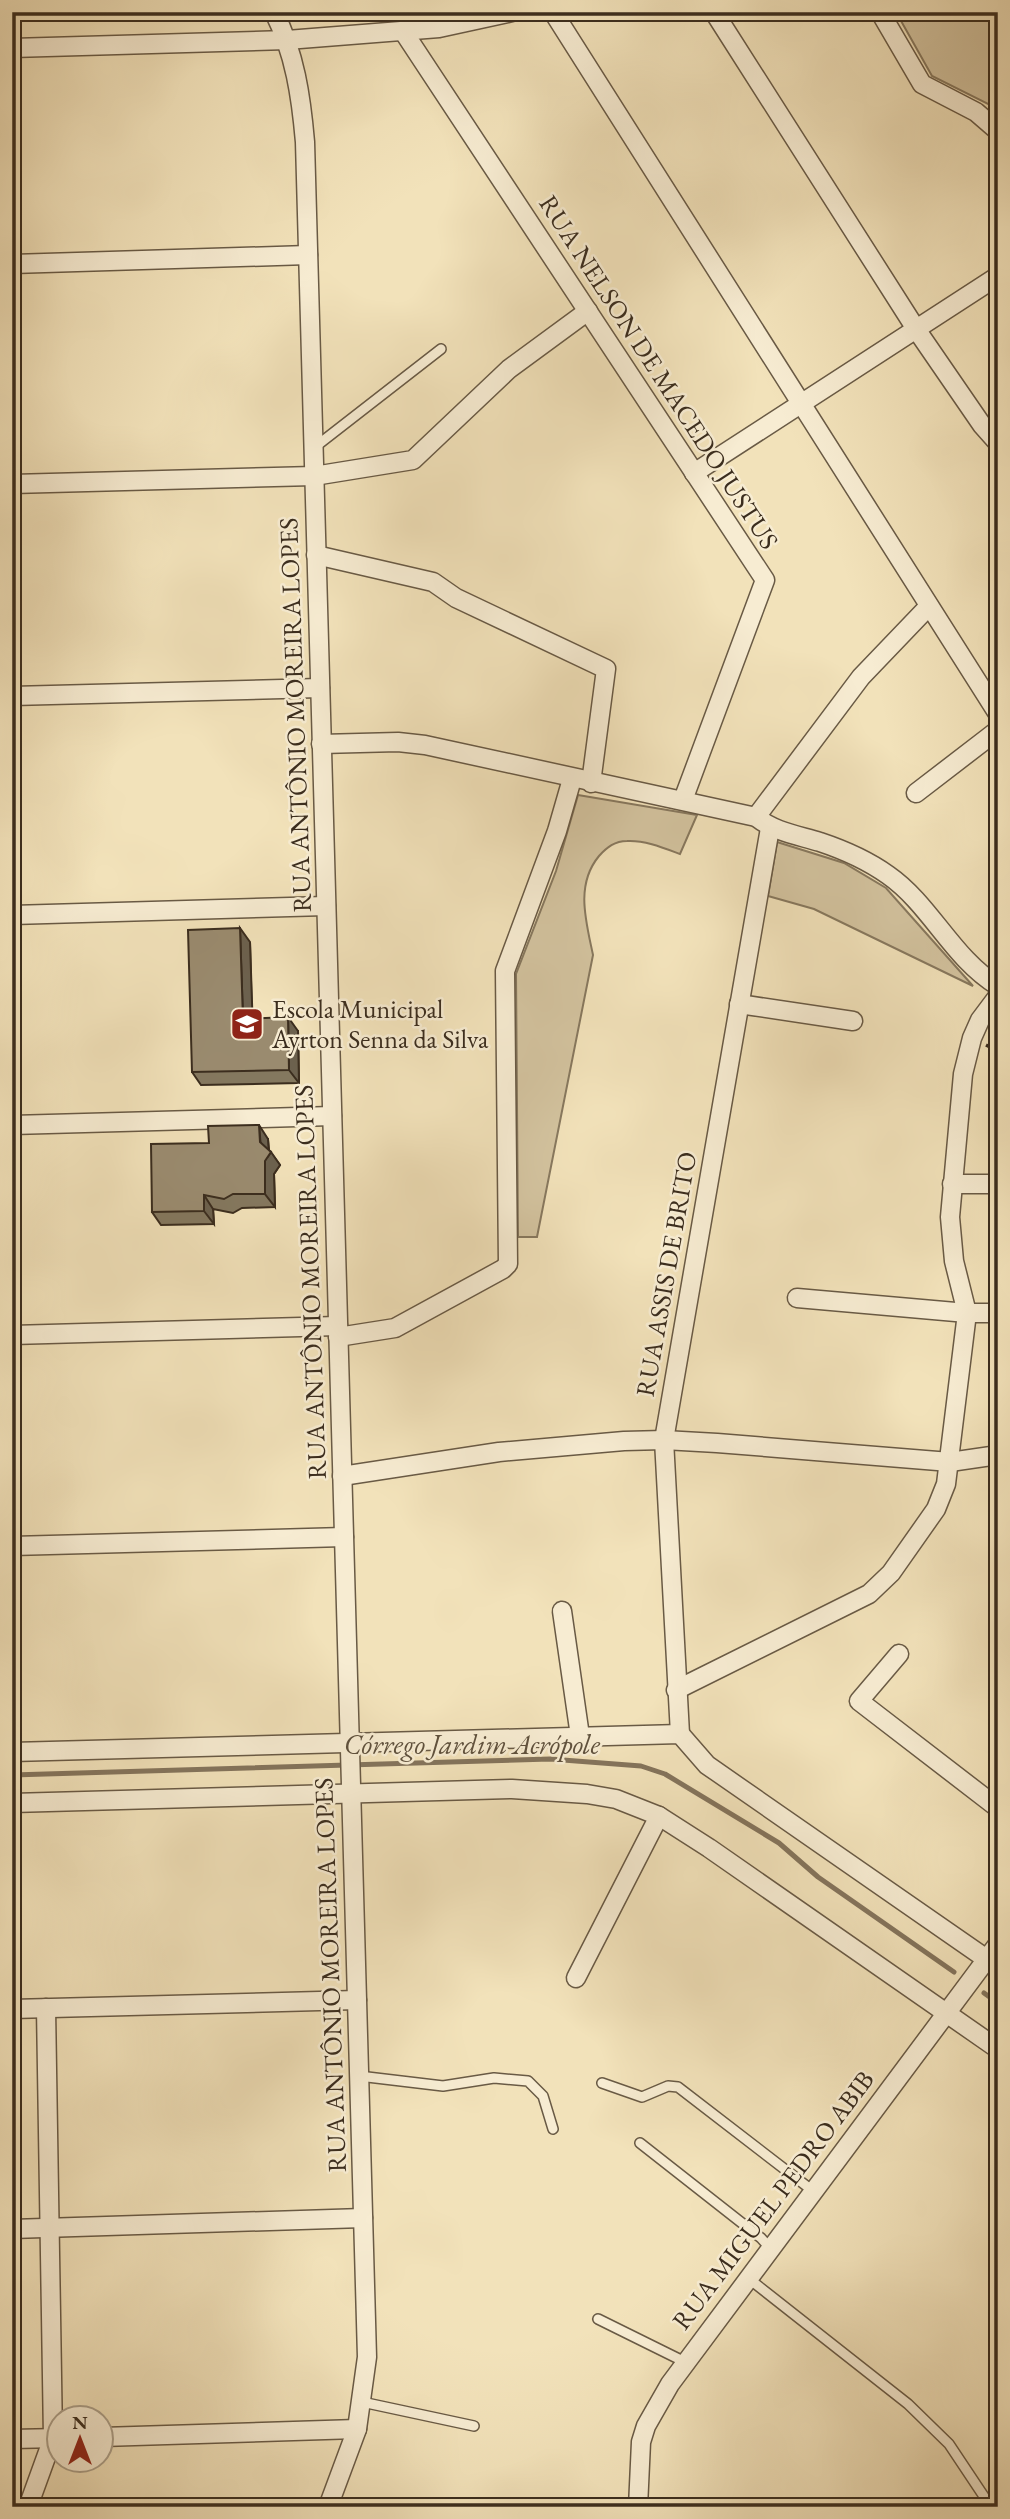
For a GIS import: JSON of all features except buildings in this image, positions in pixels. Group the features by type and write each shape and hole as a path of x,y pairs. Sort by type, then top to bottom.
{"street":[{"name":"RUA ANTÔNIO MOREIRA LOPES","path":"274,12 287,40 302,105 308,255 367,2357 356,2429 328,2507"},
{"path":"12,48 287,40 452,26 512,12"},
{"path":"553,12 998,714"},
{"path":"714,12 916,328 982,425 998,443"},
{"path":"880,12 922,85 976,112 998,131"},
{"name":"RUA NELSON DE MACEDO JUSTUS","path":"403,31 765,580 683,800"},
{"path":"12,264 308,255"},
{"path":"694,473 998,276"},
{"path":"12,484 314,476 413,460 509,369 588,311"},
{"path":"316,555 433,583 456,598 606,669 591,783"},
{"name":"RUA ASSIS DE BRITO","path":"680,1734 664,1440 739,1004 763,823 861,677 929,606"},
{"path":"12,696 320,688"},
{"path":"916,793 998,730"},
{"path":"321,744 411,743 591,783 683,800 763,823 850,853 882,870 914,898 971,966 998,986"},
{"path":"12,1335 395,1328 503,1269 508,1264 509,1256 505,971 557,831 572,779"},
{"path":"12,915 326,906"},
{"path":"677,1690 856,1602 880,1585 942,1497 950,1462 967,1313 952,1250 952,1184 967,1054 980,1020 998,996"},
{"path":"739,1004 853,1021"},
{"path":"12,1125 332,1115"},
{"path":"952,1184 998,1184"},
{"path":"797,1298 967,1313 998,1313"},
{"path":"342,1476 521,1449 592,1442 664,1440 950,1462 998,1455"},
{"path":"12,1546 344,1536"},
{"path":"562,1611 580,1736"},
{"path":"899,1654 859,1701 998,1808"},
{"path":"12,1752 680,1734 707,1765 992,1963"},
{"path":"12,1803 472,1790 551,1790 616,1799 659,1816 709,1848 998,2049"},
{"path":"576,1978 659,1816"},
{"name":"RUA MIGUEL PEDRO ABIB","path":"638,2507 641,2442 656,2407 685,2362 946,2013 992,1963 998,1944"},
{"path":"12,2009 356,2000"},
{"path":"46,2008 55,2404"},
{"path":"12,2229 363,2218"},
{"path":"116,2437 356,2429"},
{"path":"12,2440 46,2438"},
{"path":"28,2507 46,2463"}],"lane":[{"path":"313,448 441,348"},
{"path":"359,2076 443,2087 494,2078 528,2081 543,2096 553,2129"},
{"path":"601,2083 638,2096 668,2087 678,2087 813,2191"},
{"path":"640,2143 761,2238 770,2248"},
{"path":"748,2278 908,2404 949,2444 991,2507"},
{"path":"598,2319 685,2362"},
{"path":"362,2402 474,2426"}],"shaded area":[{"path":"896,12 998,12 998,109 932,76"},
{"path":"578,795 697,815 680,854 647,843 623,841 605,850 592,867 587,879 584,904 593,955 537,1237 518,1237 516,974 556,871"},
{"path":"777,842 844,863 886,888 973,986 814,909 768,896"}],"waterway":[{"name":"Córrego Jardim Acrópole","path":"12,1775 550,1759 641,1766 665,1774 779,1843 818,1877 954,1972"},
{"name":"Córrego Jardim Acrópole","path":"984,1993 998,2003"}],"place":[{"name":"Escola Municipal Ayrton Senna da Silva","path":"247,1024"}]}
